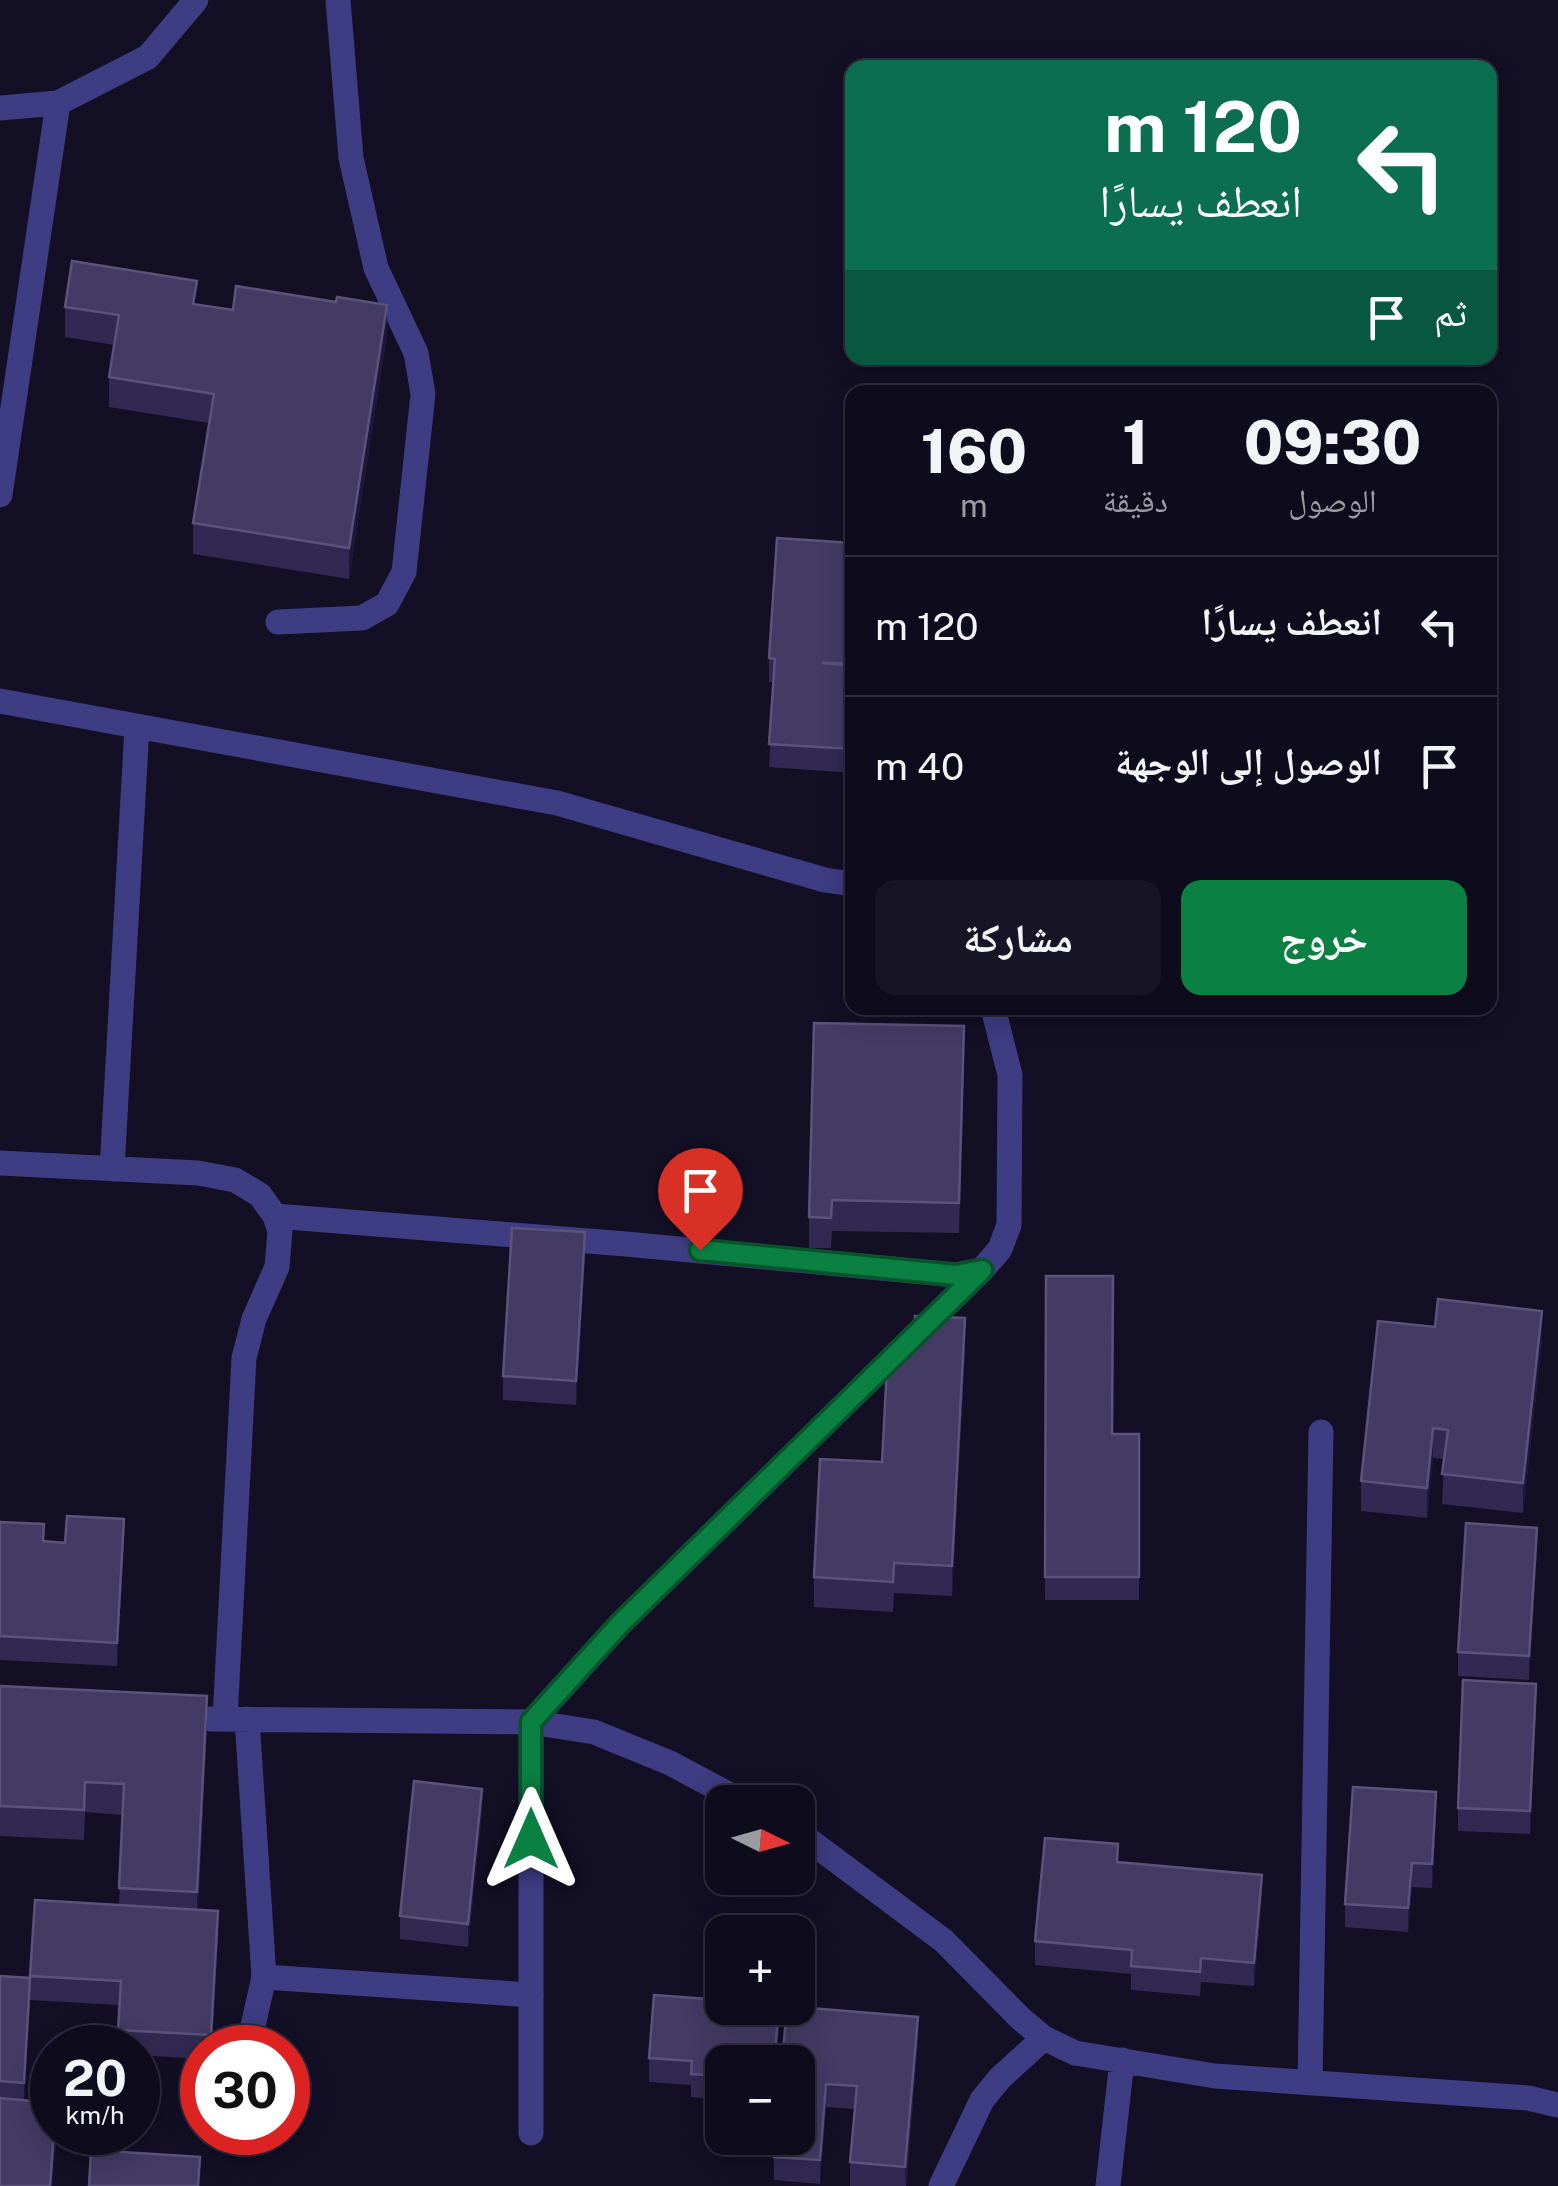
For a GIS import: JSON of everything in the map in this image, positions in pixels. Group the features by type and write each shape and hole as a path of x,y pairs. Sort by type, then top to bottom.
{"street":[{"path":"0,108 58,103 148,57 196,0"},
{"path":"278,622 362,618 387,604 404,572 423,394 416,353 376,268 352,158 338,0"},
{"path":"0,494 58,103"},
{"path":"0,702 557,803 845,883"},
{"path":"112,1169 137,726"},
{"path":"530,2133 531,1722 620,1624 1000,1250 1009,1225 1012,1195 1010,1075 995,1015"},
{"path":"0,1163 198,1173 235,1180 260,1195 280,1231 277,1267 254,1319 244,1358 236,1719 264,1977 253,2025"},
{"path":"274,1216 956,1275 982,1270"},
{"path":"1310,2082 1321,1432"},
{"path":"182,1718 531,1722 594,1732 670,1762 713,1785"},
{"path":"815,1845 944,1941 1044,2038 1075,2052 1215,2076 1528,2098 1558,2104"},
{"path":"264,1977 530,1995"},
{"path":"941,2186 982,2100 1044,2038"},
{"path":"1108,2186 1122,2060"}],"building":[{"path":"72,261 197,281 193,304 233,310 236,286 336,302 337,297 387,305 349,548 193,523 214,394 109,377 119,315 65,307"},
{"path":"777,538 845,543 845,663 822,663 845,665 845,749 769,744 775,659 769,658"},
{"path":"814,1023 964,1026 959,1203 832,1200 831,1218 809,1217"},
{"path":"512,1228 585,1232 576,1381 503,1376"},
{"path":"1046,1276 1113,1276 1112,1434 1139,1434 1139,1577 1045,1577"},
{"path":"1438,1299 1542,1311 1523,1483 1442,1474 1448,1430 1433,1428 1427,1488 1361,1481 1378,1321 1435,1327"},
{"path":"915,1316 965,1318 952,1566 894,1563 893,1582 814,1577 820,1459 882,1462 888,1348 914,1349"},
{"path":"67,1516 124,1519 117,1643 0,1636 0,1522 44,1524 43,1541 65,1543"},
{"path":"1466,1523 1537,1528 1529,1656 1458,1652"},
{"path":"1463,1680 1536,1684 1530,1811 1458,1808"},
{"path":"0,1686 207,1696 197,1892 119,1888 124,1784 85,1782 84,1810 0,1806"},
{"path":"414,1781 482,1789 468,1924 400,1916"},
{"path":"1353,1787 1436,1792 1432,1864 1412,1863 1408,1908 1345,1904"},
{"path":"1045,1838 1118,1844 1117,1862 1262,1875 1254,1963 1201,1958 1200,1972 1131,1966 1132,1950 1035,1941"},
{"path":"35,1900 218,1911 212,2025 180,2025 180,2033 160,2032 160,2025 118,2025 121,1981 30,1976"},
{"path":"0,1976 30,1978 24,2083 0,2081"},
{"path":"654,1995 705,1999 705,2025 777,2025 776,2045 705,2045 705,2075 691,2074 692,2061 649,2058"},
{"path":"815,2008 918,2017 905,2167 850,2162 857,2086 826,2084 820,2160 774,2157 815,2155 815,2045 784,2045 785,2025 815,2025"},
{"path":"0,2098 30,2101 30,2155 52,2155 50,2186 0,2186"},
{"path":"91,2155 200,2157 198,2186 89,2186"}],"route":[{"path":"531,1839 531,1722 620,1624 982,1270 956,1275 700,1250"}]}
